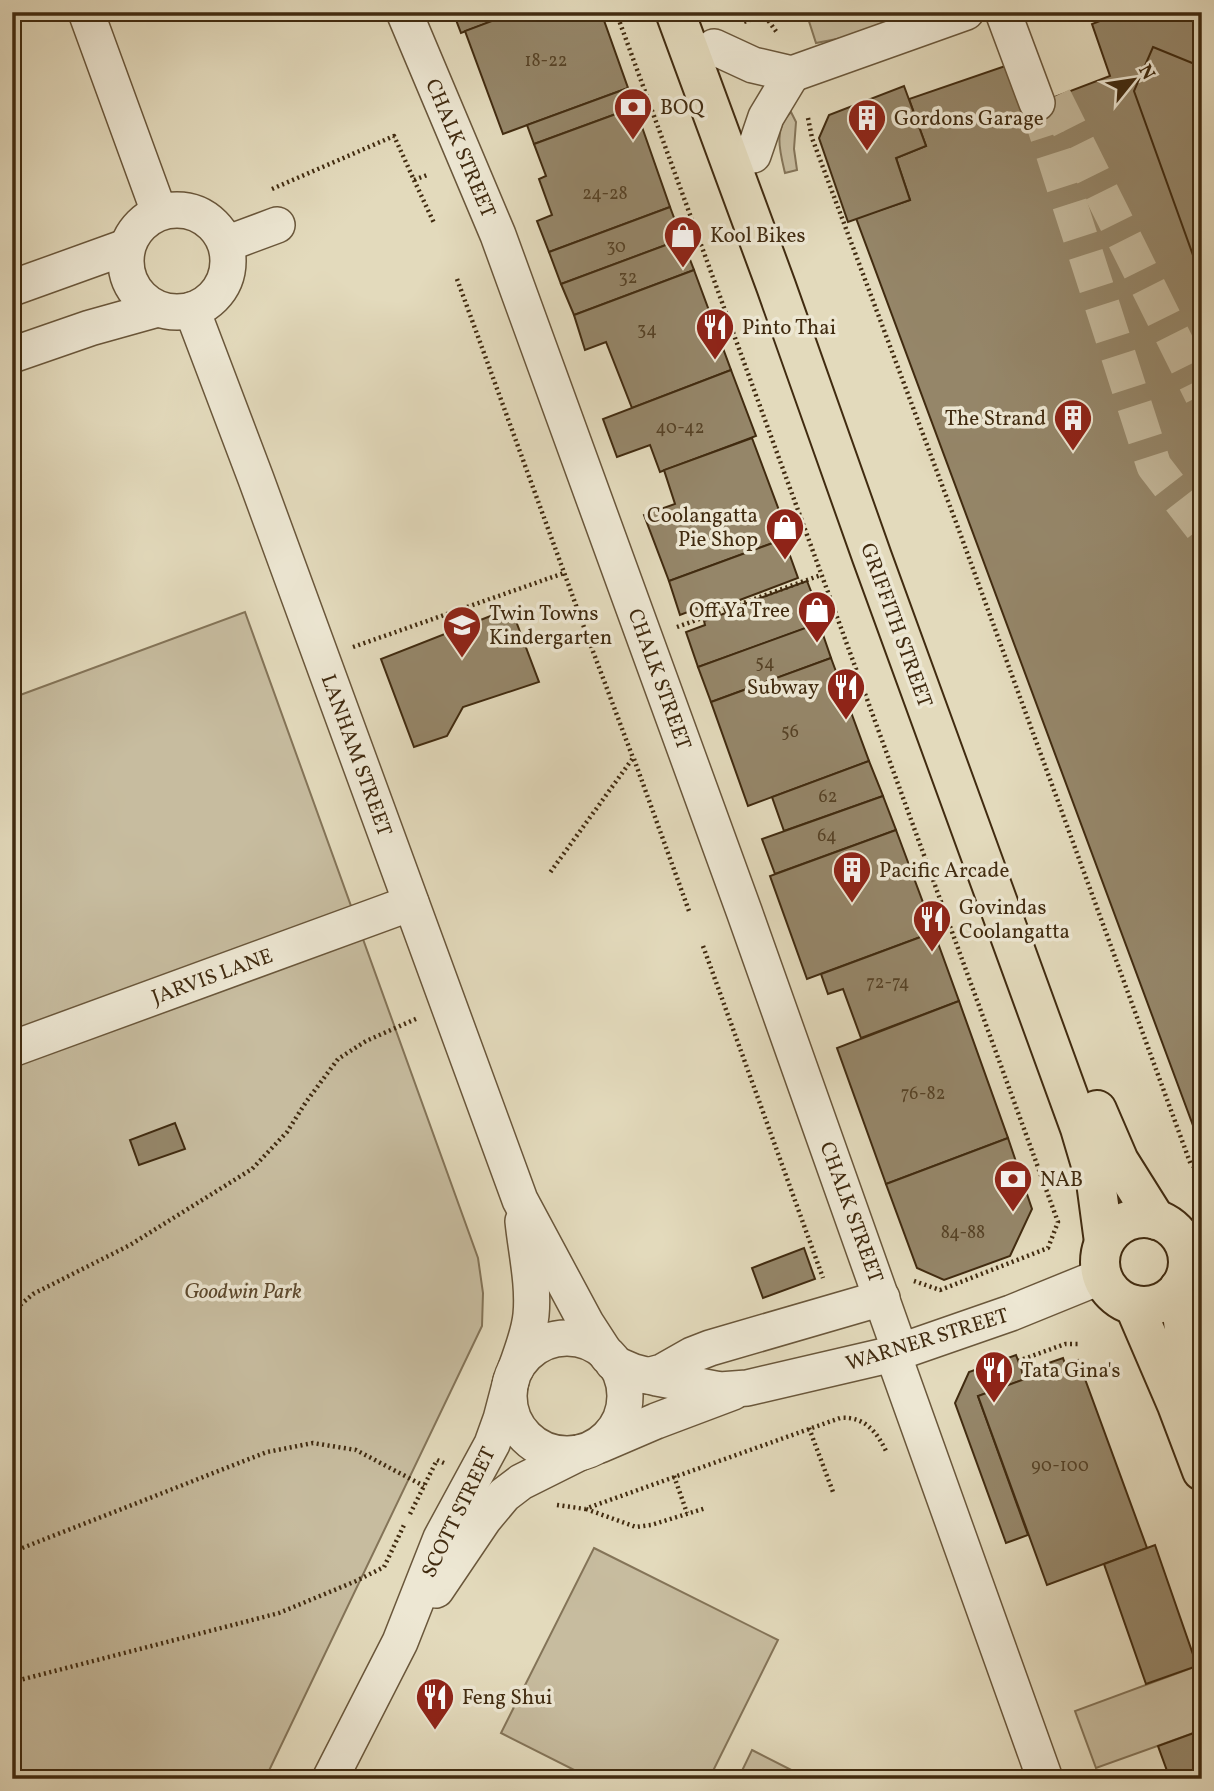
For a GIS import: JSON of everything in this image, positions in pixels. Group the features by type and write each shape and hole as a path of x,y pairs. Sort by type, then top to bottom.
{"main road":[{"name":"GRIFFITH STREET","path":"675,12 1080,1128 1096,1182 1103,1259"},
{"name":"GRIFFITH STREET","path":"716,28 753,155 1101,1120 1119,1161 1156,1220"},
{"path":"1141,1218 1156,1220 1169,1226 1194,1246 1179,1288 1170,1298 1159,1304 1146,1306 1120,1300 1109,1289 1103,1259 1114,1230 1126,1222 1141,1218"},
{"path":"1179,1288 1186,1346 1202,1394"},
{"path":"1134,1305 1202,1471"}],"street":[{"path":"86,12 159,212"},
{"name":"CHALK STREET","path":"404,12 498,235 749,924 882,1298 896,1352 1045,1779"},
{"path":"716,28 754,65 792,74 966,12"},
{"path":"1003,12 1045,100 1026,12"},
{"path":"753,155 766,117 792,74"},
{"path":"12,355 90,328 175,310 206,303 218,291 226,276 226,244 218,230 206,218 192,211 175,209 159,212 145,220 126,247 125,262 134,291 145,302 175,310"},
{"path":"226,244 277,225"},
{"path":"12,288 126,247"},
{"name":"LANHAM STREET","path":"175,310 321,658 520,1200 586,1323 611,1360"},
{"name":"JARVIS LANE","path":"12,1049 411,904"},
{"name":"LANHAM STREET","path":"513,1376 525,1343 531,1315 520,1200"},
{"name":"WARNER STREET","path":"584,1451 747,1388 896,1352 1011,1313 1103,1259"},
{"path":"648,1376 662,1372 692,1354 882,1298"},
{"path":"557,1339 590,1343 611,1360 619,1372 624,1392 622,1413 606,1439 584,1451 558,1454 528,1440 515,1423 509,1402 513,1376 527,1354 536,1347 557,1339"},
{"name":"WARNER STREET","path":"611,1360 648,1376 710,1388 747,1388"},
{"name":"SCOTT STREET","path":"330,1779 400,1642 442,1538 492,1444 513,1376"},
{"name":"SCOTT STREET","path":"400,1642 484,1519 504,1495 521,1482 584,1451"}],"path":[{"path":"616,12 821,575 645,639"},
{"path":"716,28 770,12"},
{"path":"762,13 778,33 780,41"},
{"path":"806,110 817,151 962,538 1191,1166 1202,1170"},
{"path":"262,193 394,136 434,223"},
{"path":"414,180 427,175"},
{"path":"457,279 689,911"},
{"path":"321,658 564,573"},
{"name":"WARNER STREET","path":"821,575 1058,1222 1048,1248 940,1290 914,1281"},
{"path":"549,874 633,758"},
{"path":"703,946 824,1283"},
{"path":"12,1312 33,1294 130,1245 252,1169 288,1132 306,1102 338,1059 366,1041 448,1006"},
{"path":"1018,1361 1065,1344 1080,1344"},
{"path":"809,1428 832,1492"},
{"path":"12,1552 267,1452 313,1443 356,1450 424,1486"},
{"path":"674,1476 687,1514"},
{"path":"585,1509 636,1527 706,1508"},
{"path":"12,1682 279,1613 384,1567"}],"green space":[{"path":"806,12 913,12 842,38 816,43"},
{"path":"791,112 796,122 794,149 797,170 785,173 779,141 782,125"},
{"name":"Goodwin Park","path":"245,612 478,1258 483,1293 482,1326 265,1779 12,1779 12,698"},
{"path":"594,1548 778,1640 709,1779 592,1779 501,1733"},
{"path":"1197,1666 1202,1678 1202,1730 1096,1768 1075,1711"},
{"path":"752,1750 809,1779 738,1779"}],"building":[{"path":"453,12 516,12 461,33"},
{"path":"516,12 601,12 628,88 503,134 465,31"},
{"name":"The Strand","path":"1123,12 1202,12 1202,1142 1198,1139 856,218 910,200 896,158 926,146 909,99 1011,64 1026,108 1110,76 1092,24"},
{"path":"1153,47 1202,67 1202,261 1194,258 1134,91"},
{"name":"Gordons Garage","path":"904,86 926,146 896,158 910,200 848,222 819,138 829,115"},
{"path":"628,88 635,107 534,144 527,125"},
{"path":"635,107 670,207 549,252 537,221 552,215 539,179 546,176 534,144"},
{"path":"670,207 682,239 561,284 549,252"},
{"path":"682,239 694,270 574,315 561,284"},
{"path":"694,270 731,370 632,408 606,342 585,350 574,315"},
{"path":"731,370 756,436 660,472 650,445 617,457 603,419"},
{"path":"752,438 789,537 669,581 644,515 675,504 664,470"},
{"path":"784,539 798,578 700,615 698,608 680,615 669,581"},
{"path":"807,581 823,622 698,667 686,632 705,625 704,621 734,610 733,608"},
{"path":"511,608 539,682 463,707 447,736 414,747 381,659"},
{"path":"819,623 831,658 711,702 698,667"},
{"path":"831,658 869,761 748,806 711,702"},
{"path":"869,761 883,796 784,831 772,797"},
{"path":"883,796 896,830 775,874 762,839"},
{"name":"Pacific Arcade","path":"896,830 934,932 807,979 770,876"},
{"path":"934,932 959,1001 861,1038 843,989 828,994 821,974"},
{"path":"959,1001 1008,1138 886,1184 837,1048"},
{"path":"175,1123 185,1149 139,1165 130,1140"},
{"path":"1008,1138 1032,1209 1010,1256 944,1280 917,1268 886,1184"},
{"path":"804,1248 815,1279 763,1298 752,1268"},
{"path":"1016,1355 1025,1379 978,1396 1028,1535 1006,1543 955,1403 969,1372"},
{"path":"1063,1358 1065,1364 1078,1360 1147,1548 1047,1585 978,1396 1025,1379 1022,1372"},
{"path":"1155,1545 1197,1666 1146,1684 1104,1564"},
{"path":"1202,1730 1202,1779 1170,1779 1158,1746"}],"tunnel":[{"path":"1054,97 1202,395"},
{"path":"1037,103 1154,466 1202,528"}],"place":[{"name":"BOQ","path":"633,141"},
{"name":"Gordons Garage","path":"867,152"},
{"name":"Kool Bikes","path":"683,269"},
{"name":"Pinto Thai","path":"715,361"},
{"name":"The Strand","path":"1073,452"},
{"name":"Coolangatta Pie Shop","path":"785,561"},
{"name":"Off Ya Tree","path":"817,644"},
{"name":"Twin Towns Kindergarten","path":"462,659"},
{"name":"Subway","path":"846,721"},
{"name":"Pacific Arcade","path":"852,904"},
{"name":"Govindas Coolangatta","path":"932,953"},
{"name":"NAB","path":"1013,1213"},
{"name":"Tata Gina's","path":"994,1404"},
{"name":"Feng Shui","path":"435,1731"}]}
